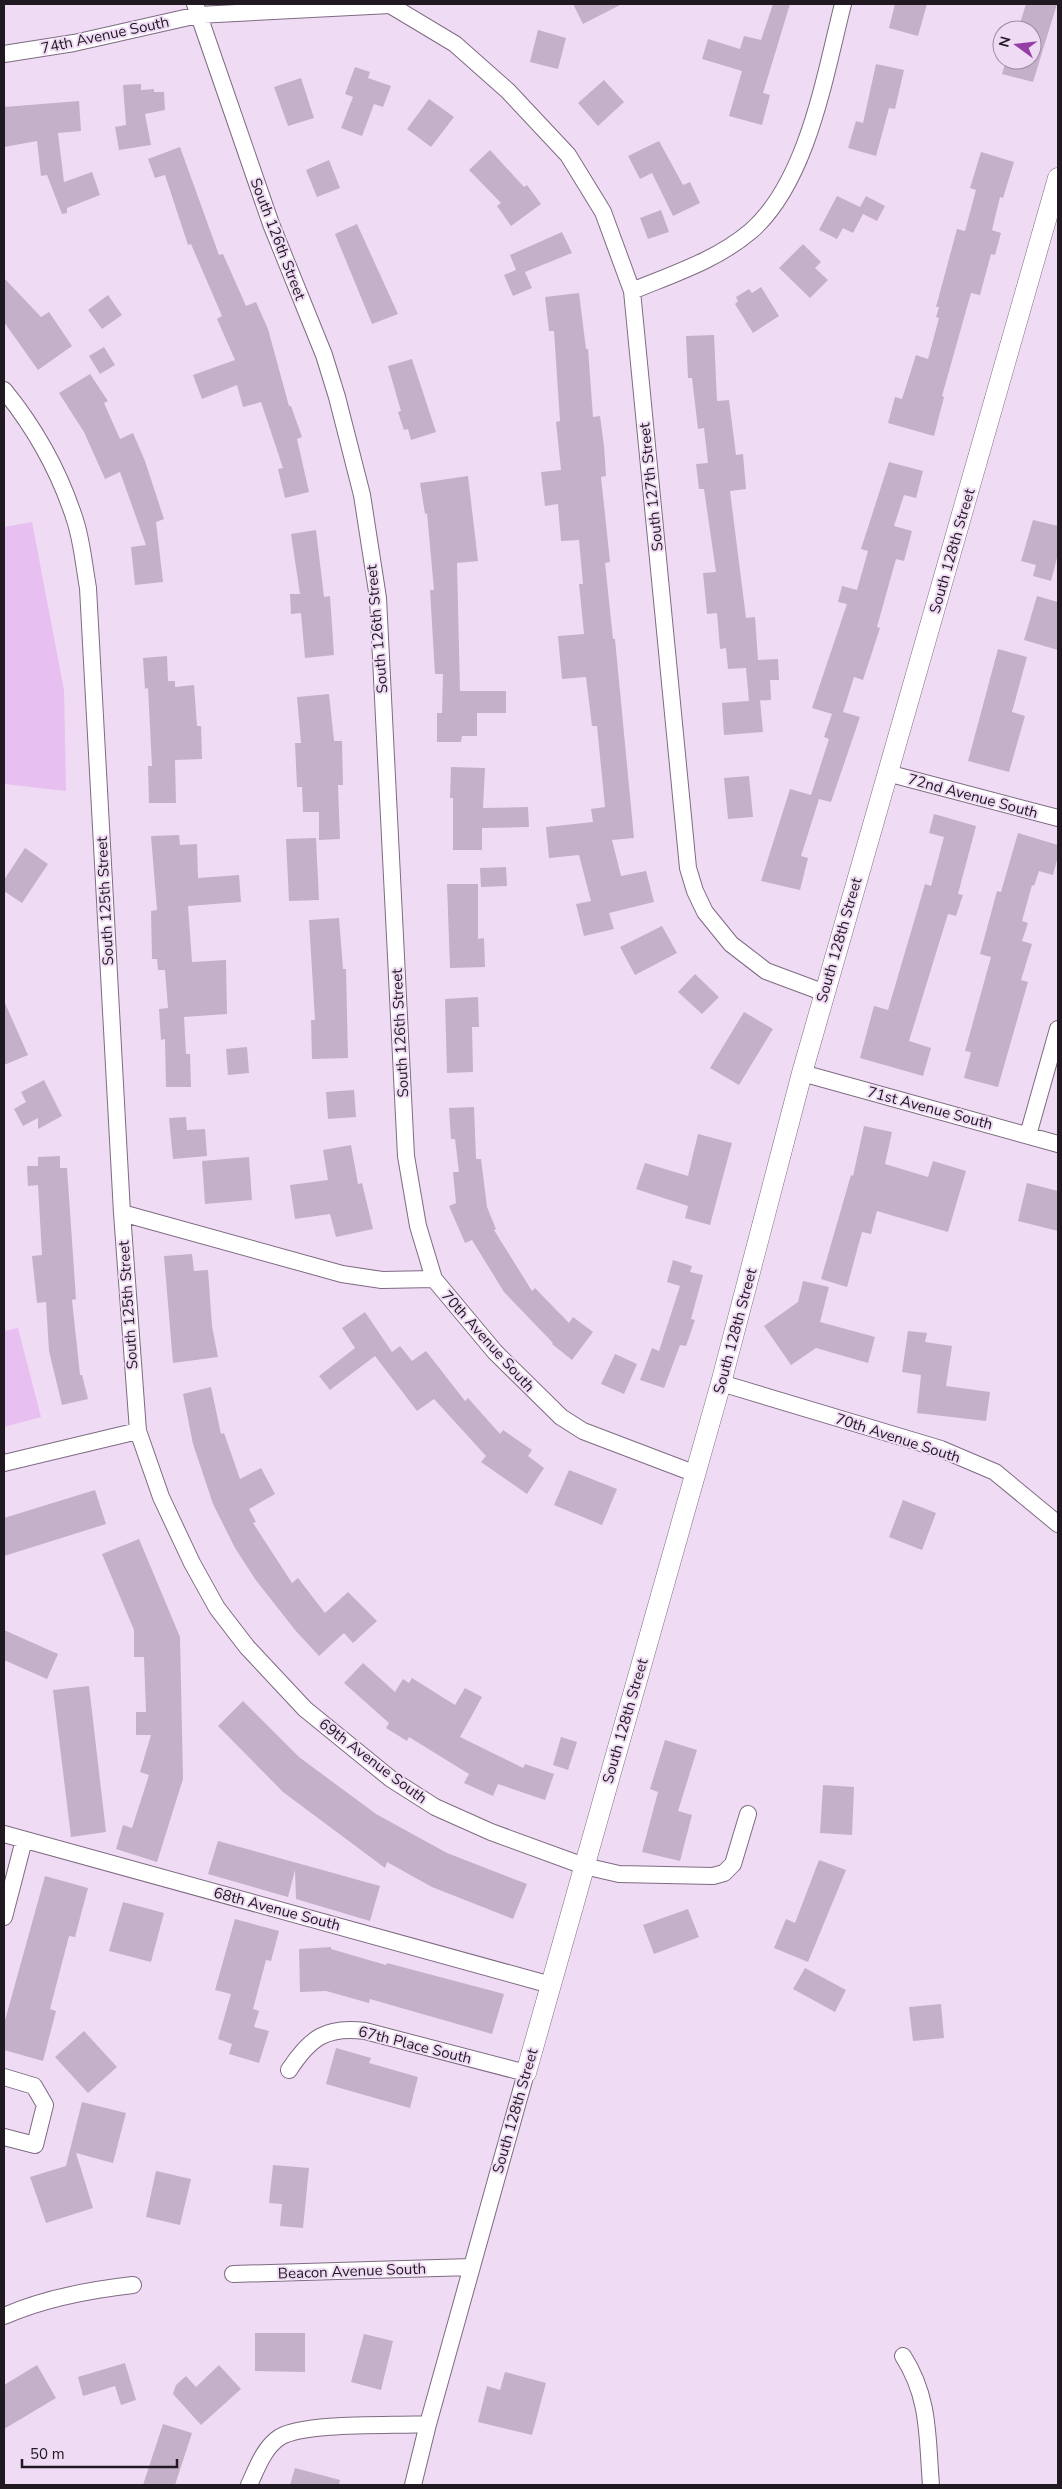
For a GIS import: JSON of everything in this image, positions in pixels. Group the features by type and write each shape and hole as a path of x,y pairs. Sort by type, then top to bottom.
{"street":[{"name":"74th Avenue South","path":"4,54 74,44 196,9 392,4 455,44 508,91 568,155 603,212 632,291"},
{"path":"632,291 710,258 733,244 752,230 779,197 797,163 814,121 843,4"},
{"name":"South 126th Street","path":"196,9 271,224 324,355 337,397 362,495 378,598 406,1156 418,1226 434,1279"},
{"name":"South 128th Street","path":"413,2485 471,2267 696,1474 824,993 1058,178"},
{"name":"South 127th Street","path":"632,291 688,868 695,891 705,912 731,944 766,971 824,993"},
{"name":"South 125th Street","path":"4,390 19,408 53,466 76,521 88,588 122,1213 138,1431"},
{"name":"72nd Avenue South","path":"887,773 1058,818"},
{"path":"1028,1135 1058,1029"},
{"name":"71st Avenue South","path":"802,1073 1058,1144"},
{"name":"70th Avenue South","path":"122,1213 342,1274 382,1280 434,1279 495,1352 562,1417 583,1431 696,1474"},
{"name":"70th Avenue South","path":"721,1383 941,1449 995,1472 1058,1524"},
{"path":"4,1463 138,1431"},
{"name":"69th Avenue South","path":"138,1431 161,1497 217,1608 247,1647 305,1709 391,1779 435,1807 491,1832 584,1866 619,1874 713,1876 724,1873 733,1864 748,1814"},
{"name":"68th Avenue South","path":"4,1834 551,1985"},
{"path":"4,1918 24,1840"},
{"name":"67th Place South","path":"289,2070 301,2052 312,2041 326,2033 347,2029 526,2074"},
{"path":"4,2077 34,2086 45,2105 35,2145 4,2137"},
{"name":"Beacon Avenue South","path":"233,2274 471,2267"},
{"path":"4,2316 28,2305 95,2289 133,2285"},
{"path":"903,2356 913,2371 924,2400 931,2485"},
{"path":"249,2485 264,2453 279,2438 306,2429 428,2424"}],"shaded area":[{"path":"32,522 64,690 66,791 4,784 4,527"},
{"path":"18,1328 41,1417 4,1427 4,1331"}],"building":[{"path":"573,4 622,4 583,24"},
{"path":"773,4 790,4 763,93 770,95 762,125 729,116 742,71 702,59 708,39 740,49 744,36 761,40"},
{"path":"895,4 927,4 918,36 889,28"},
{"path":"1026,4 1057,4 1042,53 1042,20 1021,20"},
{"path":"538,30 566,38 558,69 530,62"},
{"path":"876,64 904,70 895,109 889,108 876,156 848,148 856,121 863,123"},
{"path":"355,67 370,72 368,78 391,86 383,107 374,104 362,136 341,128 353,97 345,94"},
{"path":"1003,70 1037,70 1033,82 1002,74"},
{"path":"301,78 314,118 288,126 274,87"},
{"path":"604,80 624,102 598,126 578,103"},
{"path":"141,84 141,90 154,89 154,92 164,92 165,110 145,114 151,145 119,150 115,127 126,125 123,85"},
{"path":"429,99 454,117 431,147 407,129"},
{"path":"79,101 81,131 58,133 64,182 92,172 100,195 67,208 67,213 62,214 47,175 41,176 37,141 4,147 4,107"},
{"path":"659,141 683,185 690,182 700,203 673,216 652,173 640,179 628,156"},
{"path":"180,147 219,255 223,254 246,306 256,302 268,329 289,406 291,406 302,437 297,439 309,492 285,498 278,469 283,468 261,402 243,407 237,385 202,399 193,375 235,360 217,319 222,316 191,244 188,245 165,175 155,178 148,159"},
{"path":"490,150 524,187 527,185 541,204 511,226 497,206 501,203 469,170"},
{"path":"981,152 1014,162 1003,198 1000,197 992,230 1001,233 995,255 991,254 980,295 971,293 942,396 944,397 934,436 888,423 895,397 902,399 916,355 928,359 939,318 936,317 939,307 936,307 957,229 965,231 976,190 970,188"},
{"path":"329,160 340,188 317,197 306,170"},
{"path":"837,196 860,207 866,196 885,206 877,221 863,214 853,233 843,228 837,239 819,230"},
{"path":"661,210 669,232 648,239 640,218"},
{"path":"357,224 398,314 372,324 335,234"},
{"path":"562,232 572,253 525,272 532,288 513,296 504,275 516,270 510,255"},
{"path":"803,244 821,262 815,268 828,280 810,298 779,268"},
{"path":"4,278 41,317 49,312 72,346 38,370 4,322"},
{"path":"761,287 779,316 753,333 735,304 738,301 736,297 749,289 752,293"},
{"path":"579,293 586,349 588,349 593,417 600,416 604,446 606,476 601,477 610,562 605,563 613,639 615,639 634,838 612,840 621,876 646,871 654,902 609,913 614,929 584,936 576,904 591,901 579,855 549,858 546,827 593,822 591,809 605,807 597,726 592,726 586,677 562,679 558,636 584,634 579,584 583,584 579,540 561,541 558,504 545,506 541,472 561,470 556,422 560,421 554,331 549,331 545,297"},
{"path":"108,295 122,315 102,329 88,310"},
{"path":"714,335 717,401 729,400 736,455 743,454 746,489 730,491 746,618 755,617 758,660 778,659 779,680 770,680 771,700 749,701 746,668 728,669 726,648 720,649 717,613 707,614 703,573 716,572 704,489 699,489 696,464 708,463 704,428 698,429 692,378 688,378 686,336"},
{"path":"104,347 115,365 100,374 89,356"},
{"path":"412,359 436,432 411,440 408,429 404,430 398,412 401,411 388,366"},
{"path":"90,374 108,401 104,403 120,439 133,433 145,461 164,519 156,522 163,582 135,585 131,547 146,545 120,472 105,479 84,432 59,393"},
{"path":"889,462 923,471 916,498 904,495 894,526 912,531 904,561 896,559 877,627 880,628 863,680 854,677 843,712 860,717 831,802 819,799 801,856 808,858 800,890 761,881 790,789 811,795 829,739 824,737 832,714 812,708 847,604 838,602 842,586 857,590 868,551 861,549"},
{"path":"468,476 478,561 457,563 460,691 506,691 506,713 477,713 477,736 462,736 461,742 437,742 437,713 442,713 443,674 435,674 430,590 434,590 427,513 425,514 420,483"},
{"path":"1033,520 1058,526 1058,554 1051,581 1033,576 1036,565 1021,561"},
{"path":"316,530 324,597 330,596 334,655 305,658 301,613 291,614 290,594 300,594 291,534"},
{"path":"1037,596 1058,602 1058,650 1024,640"},
{"path":"998,649 1027,657 1012,712 1025,716 1009,772 968,761"},
{"path":"167,656 168,681 175,681 175,687 194,685 197,726 201,726 202,759 175,760 176,803 149,803 148,766 152,766 148,688 145,689 143,658"},
{"path":"329,694 334,741 342,741 343,785 338,785 340,839 319,840 319,812 303,812 302,787 297,787 295,743 301,743 297,697"},
{"path":"760,700 763,732 724,735 722,703"},
{"path":"451,767 485,768 483,808 528,807 529,827 482,828 482,850 453,850 453,798 450,798"},
{"path":"749,776 753,817 728,819 724,778"},
{"path":"934,814 976,826 958,894 963,895 956,916 948,914 909,1041 931,1048 923,1076 860,1058 874,1006 888,1010 925,884 931,886 944,837 929,833"},
{"path":"1018,833 1058,845 1058,856 1053,875 1039,871 1034,886 1032,885 1022,921 1028,923 1022,941 1032,944 1021,980 1028,982 998,1087 964,1078 971,1052 965,1051 991,957 980,954 997,891 1001,892"},
{"path":"179,835 180,845 197,844 198,878 239,875 241,902 188,906 192,962 226,960 227,1014 184,1017 186,1054 190,1054 191,1087 166,1087 165,1039 161,1040 159,1009 168,1008 165,970 158,970 157,959 152,959 151,911 157,910 151,836"},
{"path":"316,838 319,900 289,901 286,839"},
{"path":"25,848 48,864 22,903 4,891 4,880"},
{"path":"506,867 507,886 481,887 480,868"},
{"path":"447,884 478,884 478,939 484,938 485,967 450,968"},
{"path":"339,918 343,969 346,969 348,1058 312,1059 311,1020 315,1020 309,920"},
{"path":"662,926 677,953 635,975 620,947"},
{"path":"695,974 719,997 702,1014 678,992"},
{"path":"478,997 479,1027 472,1027 473,1072 447,1073 445,999"},
{"path":"4,1001 28,1055 4,1065"},
{"path":"744,1012 773,1029 739,1085 710,1068"},
{"path":"247,1047 249,1073 228,1075 226,1049"},
{"path":"44,1080 62,1116 38,1129 38,1118 23,1126 14,1109 26,1102 21,1092"},
{"path":"354,1090 356,1117 328,1119 326,1092"},
{"path":"474,1107 476,1159 481,1159 487,1207 496,1229 494,1230 532,1291 535,1288 569,1323 573,1317 593,1332 572,1360 552,1344 504,1292 472,1240 465,1243 449,1206 456,1203 453,1172 459,1172 455,1139 451,1139 449,1108"},
{"path":"186,1117 187,1130 205,1129 207,1156 173,1159 169,1118"},
{"path":"864,1126 892,1132 885,1164 928,1177 933,1161 966,1171 948,1232 877,1211 871,1234 862,1232 847,1287 821,1279 851,1175 853,1176"},
{"path":"698,1134 732,1143 710,1225 685,1218 688,1206 636,1189 645,1163 688,1176"},
{"path":"351,1145 358,1184 362,1183 373,1229 336,1237 330,1214 295,1219 290,1185 328,1180 323,1150"},
{"path":"60,1156 60,1168 67,1168 76,1299 72,1300 80,1375 82,1375 88,1399 62,1405 49,1351 46,1302 37,1303 32,1256 42,1255 38,1185 28,1186 27,1166 38,1166 38,1157"},
{"path":"249,1157 252,1200 205,1204 202,1161"},
{"path":"1027,1183 1058,1191 1058,1231 1018,1221"},
{"path":"192,1254 194,1271 208,1270 212,1326 218,1357 173,1363 164,1256"},
{"path":"673,1260 692,1266 690,1272 703,1275 691,1319 695,1320 686,1346 680,1345 664,1388 640,1380 652,1348 659,1351 680,1286 667,1282"},
{"path":"803,1281 829,1287 820,1322 875,1337 868,1363 816,1348 791,1365 764,1326 798,1302"},
{"path":"365,1312 392,1352 400,1346 412,1361 426,1351 465,1401 468,1398 500,1434 503,1430 532,1450 528,1456 544,1468 527,1494 481,1462 486,1456 434,1399 417,1411 375,1356 330,1390 319,1376 355,1348 342,1328"},
{"path":"908,1331 927,1333 925,1342 952,1346 946,1386 990,1392 986,1421 917,1413 921,1375 902,1372"},
{"path":"615,1354 637,1364 624,1394 601,1384"},
{"path":"211,1387 221,1434 224,1433 240,1479 261,1468 275,1494 249,1509 256,1522 253,1523 292,1583 298,1578 325,1613 348,1592 377,1621 353,1643 344,1633 319,1656 295,1630 255,1579 235,1548 213,1504 193,1444 183,1394"},
{"path":"569,1470 617,1489 602,1525 554,1505"},
{"path":"95,1490 106,1524 4,1556 4,1518"},
{"path":"903,1500 936,1513 922,1550 889,1537"},
{"path":"139,1539 180,1637 183,1779 157,1862 116,1849 123,1825 132,1828 149,1775 140,1772 151,1735 136,1735 136,1712 146,1712 144,1657 134,1657 134,1630 102,1554"},
{"path":"4,1630 58,1654 47,1679 4,1660"},
{"path":"363,1663 395,1692 403,1679 409,1683 412,1678 455,1705 465,1688 482,1697 460,1737 523,1768 525,1764 554,1774 545,1800 498,1784 493,1796 464,1783 469,1774 409,1737 407,1741 386,1728 389,1723 344,1683"},
{"path":"89,1686 106,1832 71,1837 53,1690"},
{"path":"243,1701 299,1757 376,1814 447,1853 527,1884 513,1919 432,1887 387,1862 385,1868 283,1792 218,1726"},
{"path":"561,1737 577,1742 568,1770 553,1765"},
{"path":"665,1740 697,1750 678,1811 692,1815 680,1861 642,1852 658,1792 650,1789"},
{"path":"823,1785 854,1787 852,1835 820,1833"},
{"path":"218,1841 380,1886 370,1921 296,1899 295,1870 288,1897 208,1874"},
{"path":"819,1860 846,1870 808,1962 774,1948 786,1919 795,1923"},
{"path":"45,1876 88,1888 75,1937 69,1936 50,2009 56,2011 43,2061 4,2050 4,2024"},
{"path":"123,1902 164,1913 151,1962 109,1951"},
{"path":"688,1909 699,1937 654,1954 643,1925"},
{"path":"235,1919 279,1931 271,1961 266,1960 253,2009 259,2011 254,2027 269,2031 259,2063 229,2054 232,2044 218,2039 231,1994 215,1990"},
{"path":"331,1947 331,1949 386,1965 387,1963 504,1994 492,2034 370,1999 369,2003 326,1991 300,1992 299,1949"},
{"path":"805,1968 846,1990 835,2012 793,1989"},
{"path":"941,2004 944,2038 913,2041 909,2007"},
{"path":"84,2031 117,2067 88,2093 55,2057"},
{"path":"336,2048 371,2058 369,2063 418,2077 410,2108 326,2084"},
{"path":"82,2102 126,2113 113,2163 76,2153 93,2208 46,2223 30,2177 66,2166"},
{"path":"273,2165 309,2168 303,2228 280,2226 282,2204 269,2203"},
{"path":"156,2171 191,2179 180,2225 146,2217"},
{"path":"255,2333 305,2333 305,2372 255,2371"},
{"path":"364,2334 393,2341 381,2390 351,2382"},
{"path":"125,2363 136,2400 121,2405 115,2386 83,2396 78,2377"},
{"path":"37,2365 56,2398 4,2429 4,2385"},
{"path":"219,2365 241,2389 201,2425 173,2394 176,2385 186,2376 196,2387"},
{"path":"505,2372 546,2383 532,2435 478,2422 487,2386 500,2390"},
{"path":"163,2424 192,2433 175,2485 143,2485"},
{"path":"295,2468 340,2480 339,2485 290,2485"}]}
